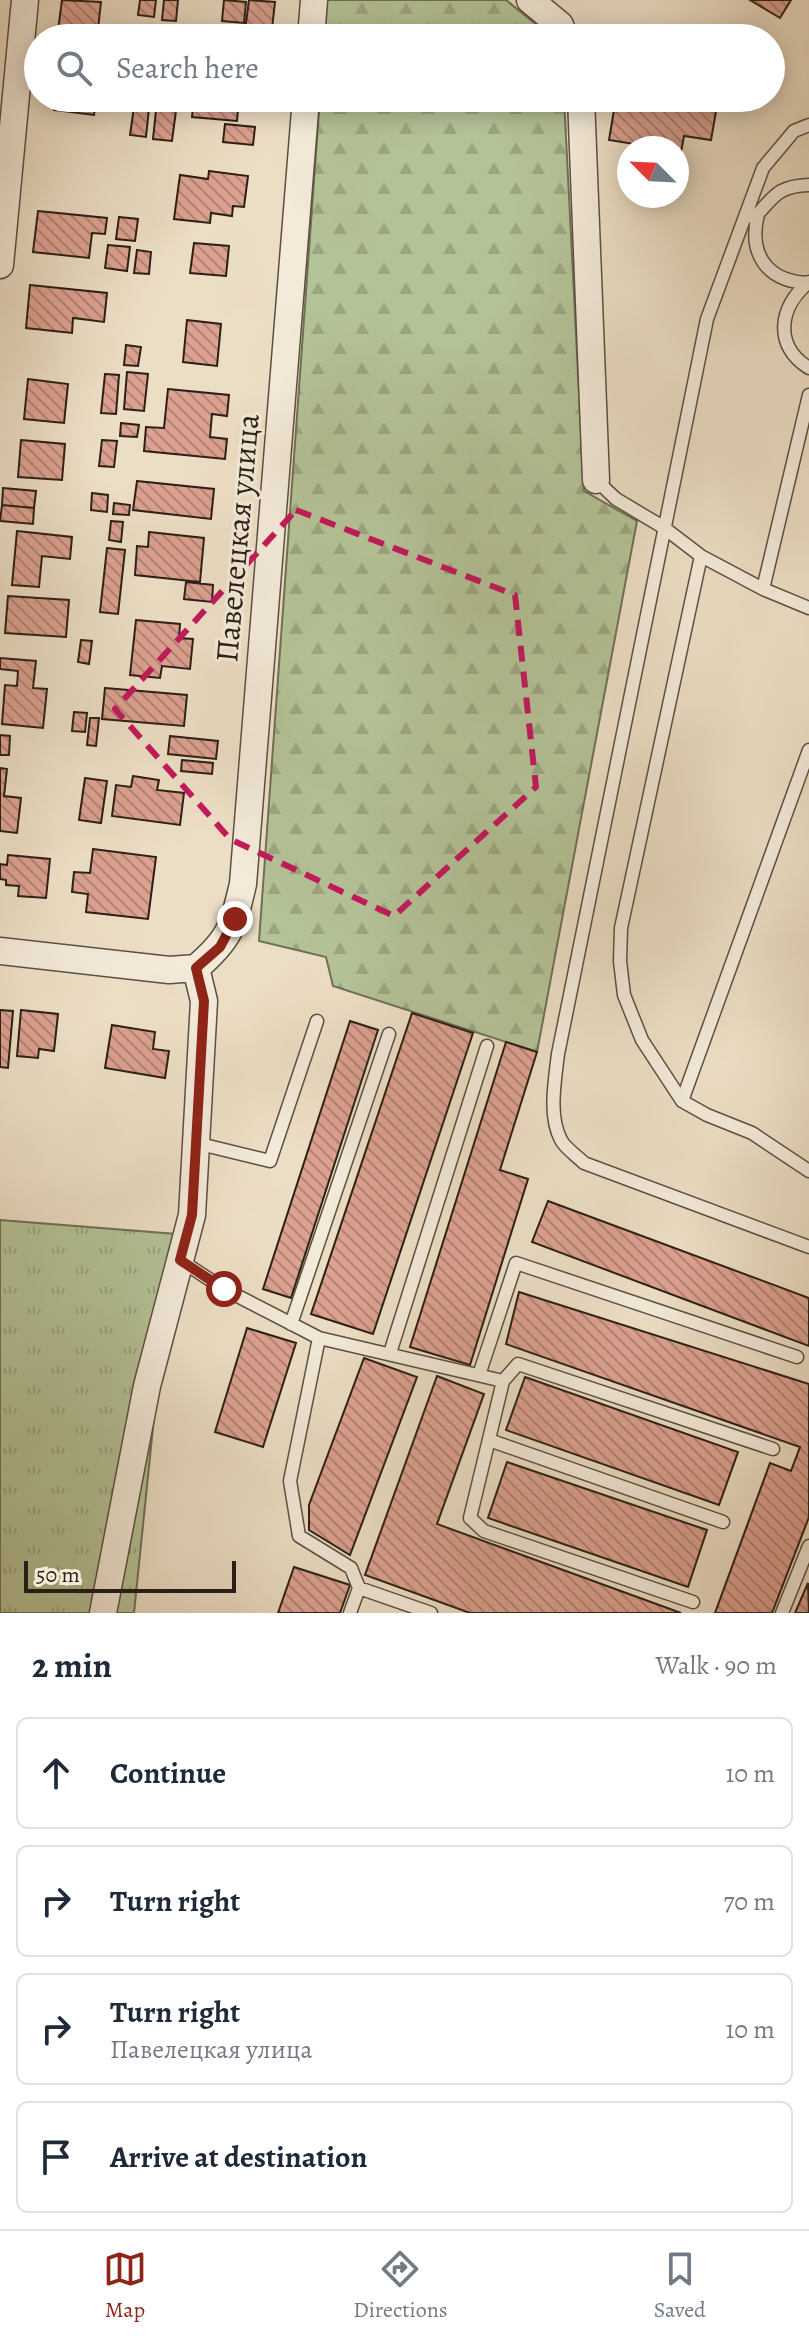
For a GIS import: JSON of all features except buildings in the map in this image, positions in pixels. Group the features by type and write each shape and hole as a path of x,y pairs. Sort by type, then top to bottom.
{"street":[{"path":"0,265 25,0"},
{"path":"312,24 314,0"},
{"path":"530,0 559,24"},
{"name":"Павелецкая улица","path":"196,968 220,947 235,919 243,884 305,112"},
{"path":"582,112 596,480"},
{"path":"0,951 169,970 196,968 204,1001 192,1215 147,1386 103,1613"}],"lane":[{"path":"809,125 794,131 763,168 707,319 663,527 554,1086 555,1117 561,1140 584,1163 809,1247"},
{"path":"735,238 771,196 791,185 809,185"},
{"path":"758,214 755,242 768,268 780,277 809,283"},
{"path":"809,283 796,293 784,321 785,337 791,352 809,368"},
{"path":"763,589 809,395"},
{"path":"596,480 616,499 663,527 701,556 763,589 809,608"},
{"path":"701,556 621,928 620,961 624,995 642,1040 682,1101 752,1133 809,1171"},
{"path":"682,1101 805,774 809,750"},
{"path":"196,1143 270,1161 317,1021"},
{"path":"291,1324 389,1034"},
{"path":"390,1353 487,1046"},
{"path":"180,1260 224,1289 319,1338 503,1381"},
{"path":"479,1375 516,1263 797,1357"},
{"path":"319,1338 290,1481 299,1536 351,1568 359,1588 350,1613"},
{"path":"693,1602 484,1531 470,1518 503,1381 518,1364 773,1449"},
{"path":"489,1440 723,1522"},
{"path":"782,1613 804,1570 809,1546"},
{"path":"359,1588 431,1613"}],"highlighted area":[{"path":"296,510 515,595 536,787 394,916 230,839 115,709"}],"green space":[{"path":"327,0 506,0 536,24 325,24"},
{"path":"319,112 565,112 584,491 637,521 537,1052 333,986 326,957 259,941"},
{"path":"0,1220 176,1234 135,1380 90,1613 0,1613"},
{"path":"155,1408 134,1613 113,1613"}],"route":[{"path":"224,1289 180,1260 192,1215 204,1001 196,968 220,947 235,919"}]}
